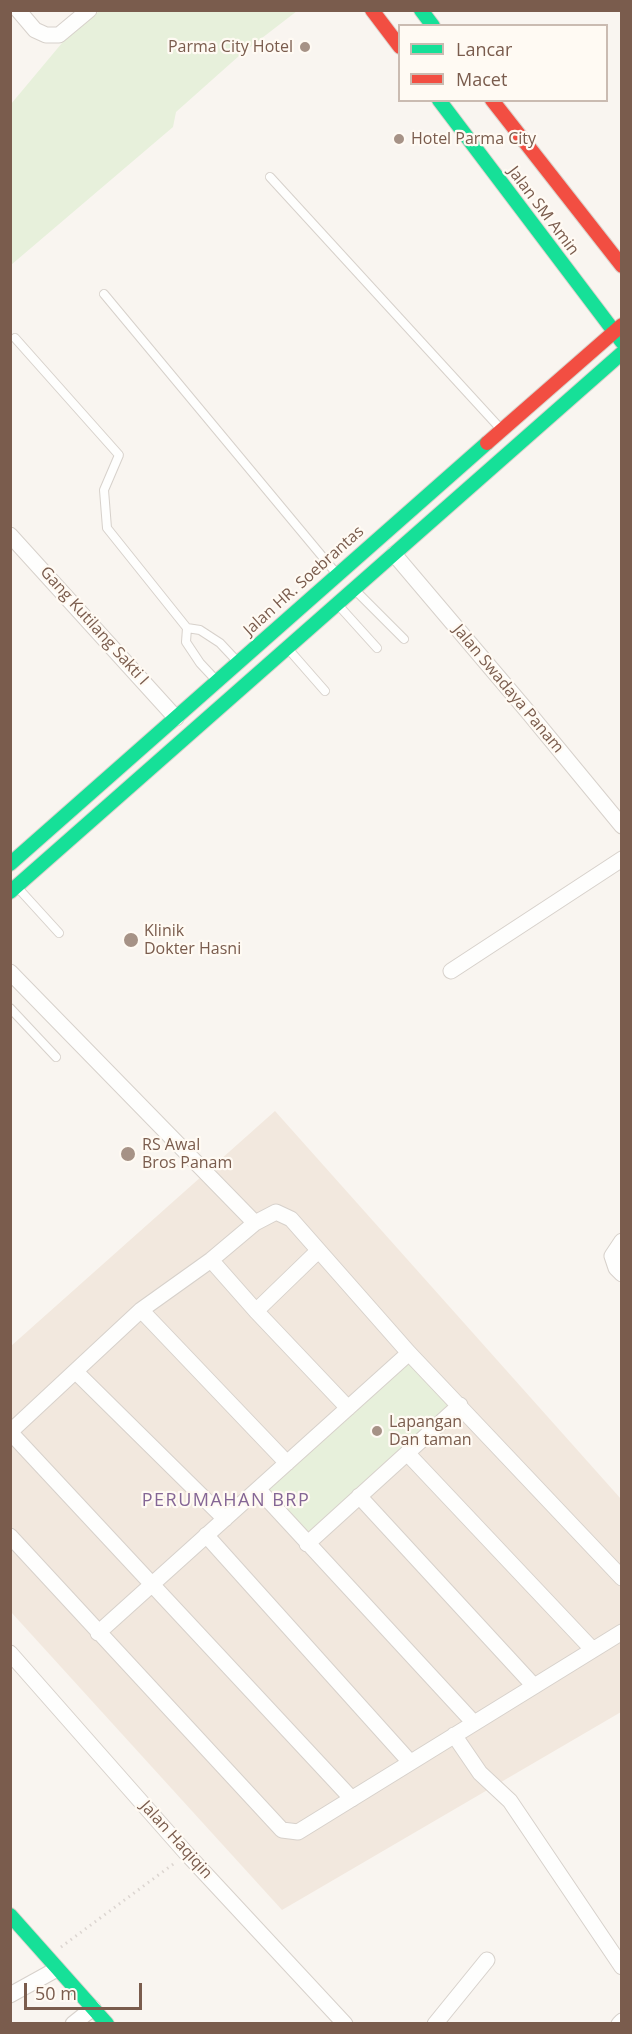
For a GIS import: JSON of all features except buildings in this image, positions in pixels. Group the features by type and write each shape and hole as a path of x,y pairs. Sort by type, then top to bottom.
{"main road":[{"path":"372,10 398,46"},
{"path":"422,10 432,24"},
{"name":"Jalan SM Amin","path":"441,102 619,333"},
{"name":"Jalan SM Amin","path":"494,102 621,266"},
{"name":"Jalan HR. Soebrantas","path":"10,864 502,430 619,333"},
{"path":"14,889 621,353"},
{"path":"67,815 81,830"},
{"path":"10,1915 107,2024"}],"street":[{"path":"18,10 35,30 46,35 59,35 88,10"},
{"name":"Gang Kutilang Sakti I","path":"10,536 176,718"},
{"name":"Jalan Swadaya Panam","path":"394,554 621,826"},
{"path":"451,971 621,859"},
{"path":"10,972 255,1223"},
{"path":"352,1799 10,1432 141,1310 211,1260 255,1223 276,1212 291,1219 409,1353 621,1578"},
{"path":"621,1241 612,1256 621,1274"},
{"path":"256,1311 318,1251"},
{"path":"211,1260 348,1408"},
{"path":"141,1310 287,1463"},
{"path":"98,1633 409,1353"},
{"path":"75,1372 225,1519"},
{"path":"307,1544 460,1405"},
{"path":"407,1453 592,1649"},
{"path":"258,1489 474,1723"},
{"path":"358,1496 534,1686"},
{"path":"206,1535 410,1762"},
{"path":"10,1536 282,1830 298,1832 621,1632"},
{"name":"Jalan Haqiqin","path":"10,1653 187,1854 345,2024"},
{"path":"454,1736 480,1773 510,1801 621,1967"},
{"path":"435,2024 487,1960"},
{"path":"10,1995 53,1963"},
{"path":"73,2024 93,2008"}],"lane":[{"path":"270,177 502,430"},
{"path":"104,294 337,574"},
{"path":"15,338 119,455 104,490 107,528 187,628 200,630 220,643 238,662"},
{"path":"354,589 404,639"},
{"path":"337,604 377,648"},
{"path":"187,628 186,642 200,663 217,681"},
{"path":"287,648 325,691"},
{"path":"14,889 59,933"},
{"path":"11,1009 56,1057"}],"path":[{"path":"53,1963 187,1854"}],"shaded area":[{"name":"PERUMAHAN BRP","path":"275,1111 621,1499 621,1712 282,1910 11,1612 11,1346"}],"green space":[{"path":"99,11 297,11 240,55 176,112 173,127 11,265 11,104 67,37"},
{"name":"Lapangan Dan taman","path":"409,1353 460,1405 307,1544 258,1489"}],"traffic: fast":[{"path":"421,10 432,24"},
{"path":"441,102 622,342"},
{"path":"10,892 622,353"},
{"path":"10,864 487,443"},
{"path":"10,1915 107,2024"}],"traffic: jam":[{"path":"372,10 398,44"},
{"path":"494,102 622,266"},
{"path":"487,443 622,325"}],"place":[{"name":"Parma City Hotel","path":"305,47"},
{"name":"Hotel Parma City","path":"399,139"},
{"name":"Klinik Dokter Hasni","path":"131,940"},
{"name":"RS Awal Bros Panam","path":"128,1154"},
{"name":"Lapangan Dan taman","path":"377,1431"}],"district":[{"name":"PERUMAHAN BRP","path":"226,1501"}]}
